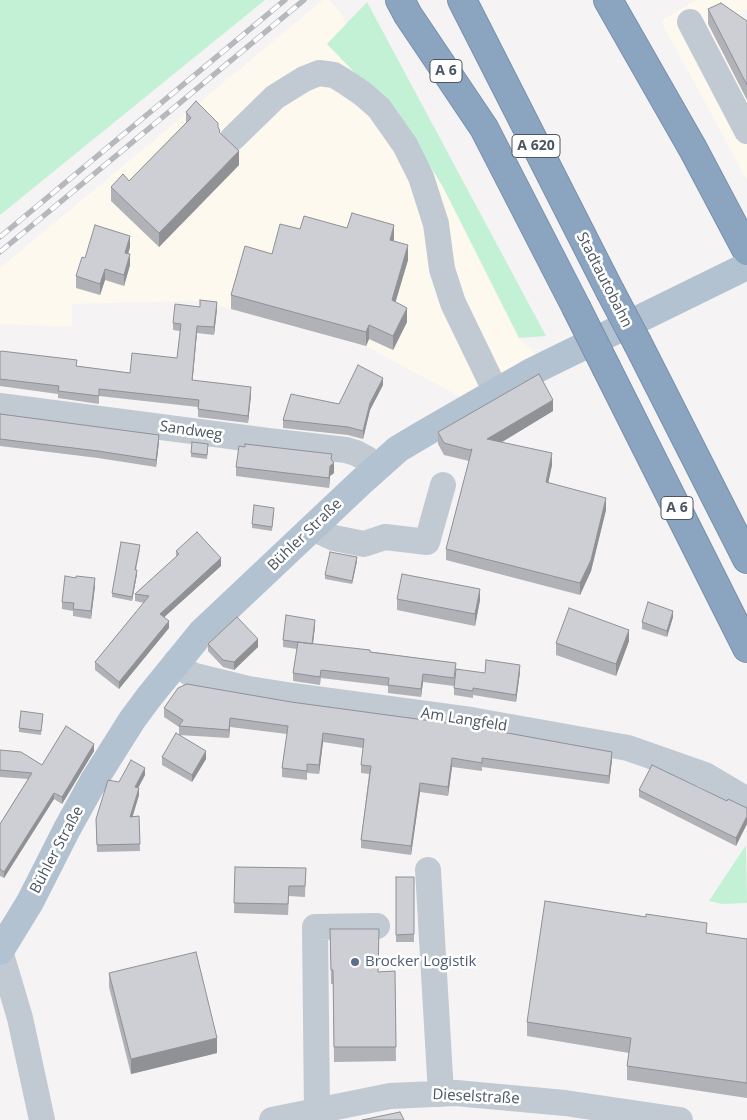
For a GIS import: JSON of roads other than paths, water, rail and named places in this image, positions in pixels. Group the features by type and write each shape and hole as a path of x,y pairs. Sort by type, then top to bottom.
{"highway":[{"name":"Stadtautobahn","path":"462,0 747,559"},
{"path":"608,0 693,149 747,251"},
{"name":"A 6","path":"413,5 484,128 747,648"}],"main road":[{"name":"Bühler Straße","path":"0,951 30,902 93,782 132,720 176,662 201,633 376,468 398,449 533,371 747,266"}],"street":[{"path":"690,22 747,131"},
{"path":"233,138 275,97 304,79 319,73 334,76 347,83 364,94 379,108 405,145 421,176 436,224 442,269 453,303 496,392"},
{"name":"Sandweg","path":"0,406 346,450 366,459 376,468"},
{"path":"312,528 334,538 364,544 385,537 427,542 443,485"},
{"name":"Am Langfeld","path":"176,662 192,675 249,689 472,720 628,748 705,775 747,800"},
{"path":"428,870 441,1094"},
{"path":"317,1111 315,927 377,926"},
{"path":"0,951 20,1018 42,1120"},
{"name":"Dieselstraße","path":"272,1120 390,1096 465,1094 565,1103 680,1120"}],"railway":[{"path":"0,237 285,0"},
{"path":"0,252 304,0"}],"place":[{"name":"Brocker Logistik","path":"355,962"}]}
